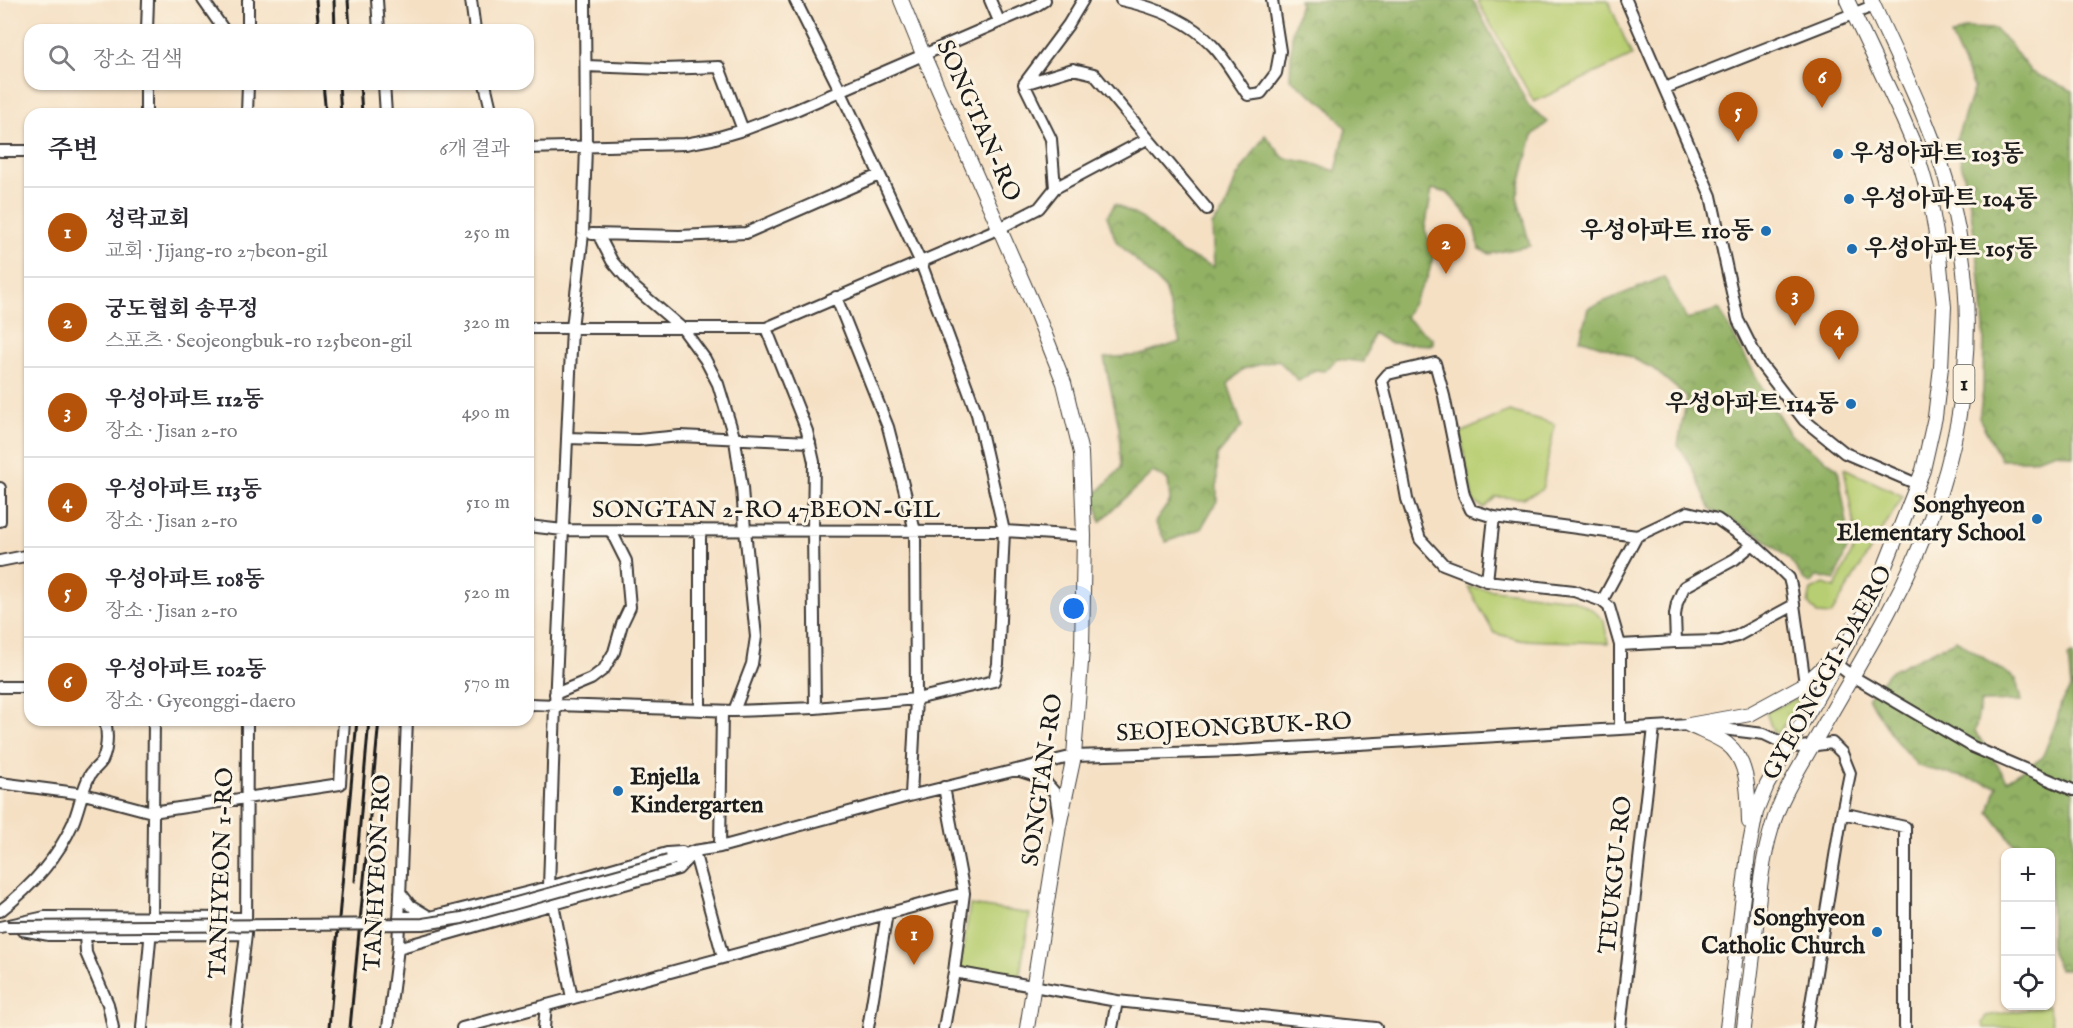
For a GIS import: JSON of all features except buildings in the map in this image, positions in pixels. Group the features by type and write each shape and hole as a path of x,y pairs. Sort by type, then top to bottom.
{"main road":[{"name":"SONGTAN-RO","path":"901,0 1000,228 1064,383 1081,453 1084,536 1082,649 1074,756 1059,825 1027,1028"},
{"name":"GYEONGGI-DAERO","path":"1727,1028 1756,812 1789,746 1870,604 1917,484 1935,417 1941,367 1944,307 1938,245 1930,199 1915,147 1904,119 1847,0"},
{"name":"GYEONGGI-DAERO","path":"1744,1028 1762,867 1772,825 1793,779 1893,604 1919,550 1946,476 1963,394 1967,351 1966,295 1963,256 1951,196 1926,120 1872,3"},
{"path":"1689,725 1749,714 1805,684 1846,647"},
{"path":"1689,725 1727,744 1743,764 1748,792 1751,836"}],"street":[{"path":"147,24 148,0"},
{"path":"203,0 220,24"},
{"path":"248,0 248,24"},
{"path":"377,0 379,24"},
{"path":"471,0 474,24"},
{"path":"549,887 572,328 582,234 586,147 585,0"},
{"path":"534,703 555,700 722,711 815,708 916,699 994,681 998,664 1004,531 977,414 921,263 795,0"},
{"path":"990,0 999,21"},
{"path":"534,148 685,144 743,130 1034,7 1045,0"},
{"path":"1024,84 1068,25 1083,0"},
{"path":"1121,0 1162,11 1194,29 1213,45 1248,95 1261,93 1276,73 1280,51 1272,0"},
{"path":"1626,0 1711,196 1738,320 1759,362 1804,420 1845,453 1917,484"},
{"path":"1665,88 1853,14 1872,3"},
{"path":"586,66 664,69 719,67 743,130"},
{"path":"1024,84 1073,69 1094,74 1207,209"},
{"name":"SONGTAN-RO","path":"1000,228 1039,208 1055,188 1051,139 1024,84"},
{"path":"146,90 146,108"},
{"path":"248,90 248,108"},
{"path":"384,90 386,108"},
{"path":"486,90 491,108"},
{"path":"1055,188 1147,139"},
{"path":"0,151 24,151"},
{"path":"582,234 679,236 746,233 879,174"},
{"path":"534,328 766,328 1000,228"},
{"path":"598,234 612,261 635,288 682,329 713,371 735,440 742,488 756,637 752,664 734,711"},
{"path":"836,297 888,427 915,531 916,699 911,795"},
{"path":"766,328 810,442 814,462 815,708"},
{"path":"1620,728 1620,645 1609,607 1602,600 1574,591 1487,580 1443,564 1420,539 1407,500 1395,433 1382,381 1388,374 1435,363 1464,495 1471,510 1494,517 1637,536 1688,512 1717,519 1753,544 1789,578 1805,684"},
{"path":"567,438 638,440 680,436 810,442"},
{"path":"0,488 0,520"},
{"path":"1487,580 1494,517"},
{"name":"SONGTAN 2-RO 47BEON-GIL","path":"534,527 611,531 1004,531 1084,536"},
{"path":"700,530 700,710"},
{"path":"555,700 604,669 614,652 622,624 630,607 626,561 611,531"},
{"path":"1602,600 1637,536"},
{"path":"1676,642 1675,615 1684,587 1735,559 1753,544"},
{"path":"0,561 24,556"},
{"path":"1620,645 1720,641 1737,636 1794,605"},
{"path":"1836,664 1852,676 1973,747 2073,790"},
{"path":"0,687 24,687"},
{"path":"720,847 722,711"},
{"name":"SEOJEONGBUK-RO","path":"3,927 423,924 462,918 668,861 694,851 720,847 911,795 1074,756 1236,751 1689,725 1764,734 1789,746 1832,743 1842,753 1850,773 1842,813"},
{"path":"1,907 17,898 50,863 72,824 90,774 101,762 107,744 106,726"},
{"path":"142,1028 152,918 154,726"},
{"name":"TANHYEON 1-RO","path":"235,1028 246,934 247,726"},
{"path":"0,783 84,794 152,812 339,784 344,726"},
{"name":"TANHYEON-RO","path":"388,1028 398,948 407,726"},
{"name":"TEUKGU-RO","path":"1620,1028 1654,727"},
{"path":"1017,770 1042,778 1055,793 1059,825"},
{"path":"944,787 964,893 944,1028"},
{"path":"1807,1028 1842,813 1905,827 1905,1028"},
{"path":"399,918 430,917 549,887 668,853 694,851"},
{"path":"398,948 678,869 694,851"},
{"path":"694,851 723,957"},
{"path":"400,892 410,905 430,917"},
{"path":"464,1028 964,893"},
{"path":"553,904 572,998"},
{"path":"868,1028 887,914"},
{"path":"3,927 45,917 246,918"},
{"path":"3,927 49,935 246,934"},
{"path":"85,934 86,953 108,1004 113,1028"},
{"path":"954,972 1033,988 1117,1001 1376,1028"},
{"path":"1112,1028 1117,1001"},
{"path":"544,1028 546,1005"}],"green space":[{"path":"1299,0 1471,0 1474,2 1528,105 1548,122 1533,135 1517,196 1530,246 1490,254 1479,249 1473,222 1448,193 1432,189 1425,229 1434,254 1428,276 1405,317 1433,339 1433,345 1389,343 1373,333 1364,362 1337,359 1325,371 1315,370 1299,381 1278,360 1243,369 1228,384 1242,426 1217,456 1217,501 1201,529 1166,542 1155,522 1170,501 1168,480 1153,472 1100,522 1095,495 1121,468 1119,427 1104,358 1141,355 1180,342 1164,288 1116,241 1107,216 1115,204 1143,219 1180,252 1214,267 1212,225 1225,209 1236,178 1265,135 1284,158 1336,171 1346,128 1328,107 1290,79 1292,32"},
{"path":"1477,0 1608,0 1632,56 1534,102"},
{"path":"1967,28 1995,29 2031,72 2073,91 2073,456 2057,452 2031,460 2001,460 1979,418 1983,391 1984,329 1979,269 1969,198 1956,140 1974,87 1951,36"},
{"path":"1664,277 1687,319 1719,309 1790,434 1838,469 1850,541 1835,580 1817,576 1811,584 1805,581 1789,559 1758,534 1711,510 1692,467 1678,445 1687,397 1652,368 1622,353 1580,339 1588,308"},
{"path":"1509,411 1555,424 1542,490 1523,498 1496,497 1484,508 1473,501 1460,433"},
{"path":"1844,468 1903,496 1831,615 1817,614 1808,603 1811,590 1824,584 1835,588 1857,542"},
{"path":"1468,587 1572,599 1593,610 1604,621 1608,643 1520,640 1494,633"},
{"path":"1956,640 2016,679 2021,701 1981,702 1975,731 2007,780 2042,758 2057,720 2061,702 2071,688 2068,656 2073,655 2073,969 2059,969 2055,961 2055,848 2017,848 1989,812 1997,786 1918,766 1896,741 1868,698 1889,672"},
{"path":"1796,699 1800,701 1779,733 1773,732 1766,712"},
{"path":"970,905 1030,914 1019,979 960,968"},
{"path":"2023,1010 2049,1010 2054,1028 1984,1028 1982,1023 1986,1016"}],"railway":[{"path":"316,0 318,24"},
{"path":"334,0 335,24"},
{"path":"348,0 350,24"},
{"path":"324,90 325,108"},
{"path":"339,90 341,108"},
{"path":"360,90 362,108"},
{"path":"329,1028 356,726"},
{"path":"355,881 368,726"},
{"path":"350,1028 378,726"}],"place":[{"name":"우성아파트 102동","path":"1822,108"},
{"name":"우성아파트 108동","path":"1738,142"},
{"name":"우성아파트 103동","path":"1838,154"},
{"name":"우성아파트 104동","path":"1849,199"},
{"name":"우성아파트 110동","path":"1766,231"},
{"name":"우성아파트 105동","path":"1852,249"},
{"name":"궁도협회 송무정","path":"1446,274"},
{"name":"우성아파트 112동","path":"1795,326"},
{"name":"우성아파트 113동","path":"1839,360"},
{"name":"우성아파트 114동","path":"1851,404"},
{"name":"Songhyeon Elementary School","path":"2037,519"},
{"name":"Enjella Kindergarten","path":"618,791"},
{"name":"Songhyeon Catholic Church","path":"1877,932"},
{"name":"성락교회","path":"914,965"}]}
